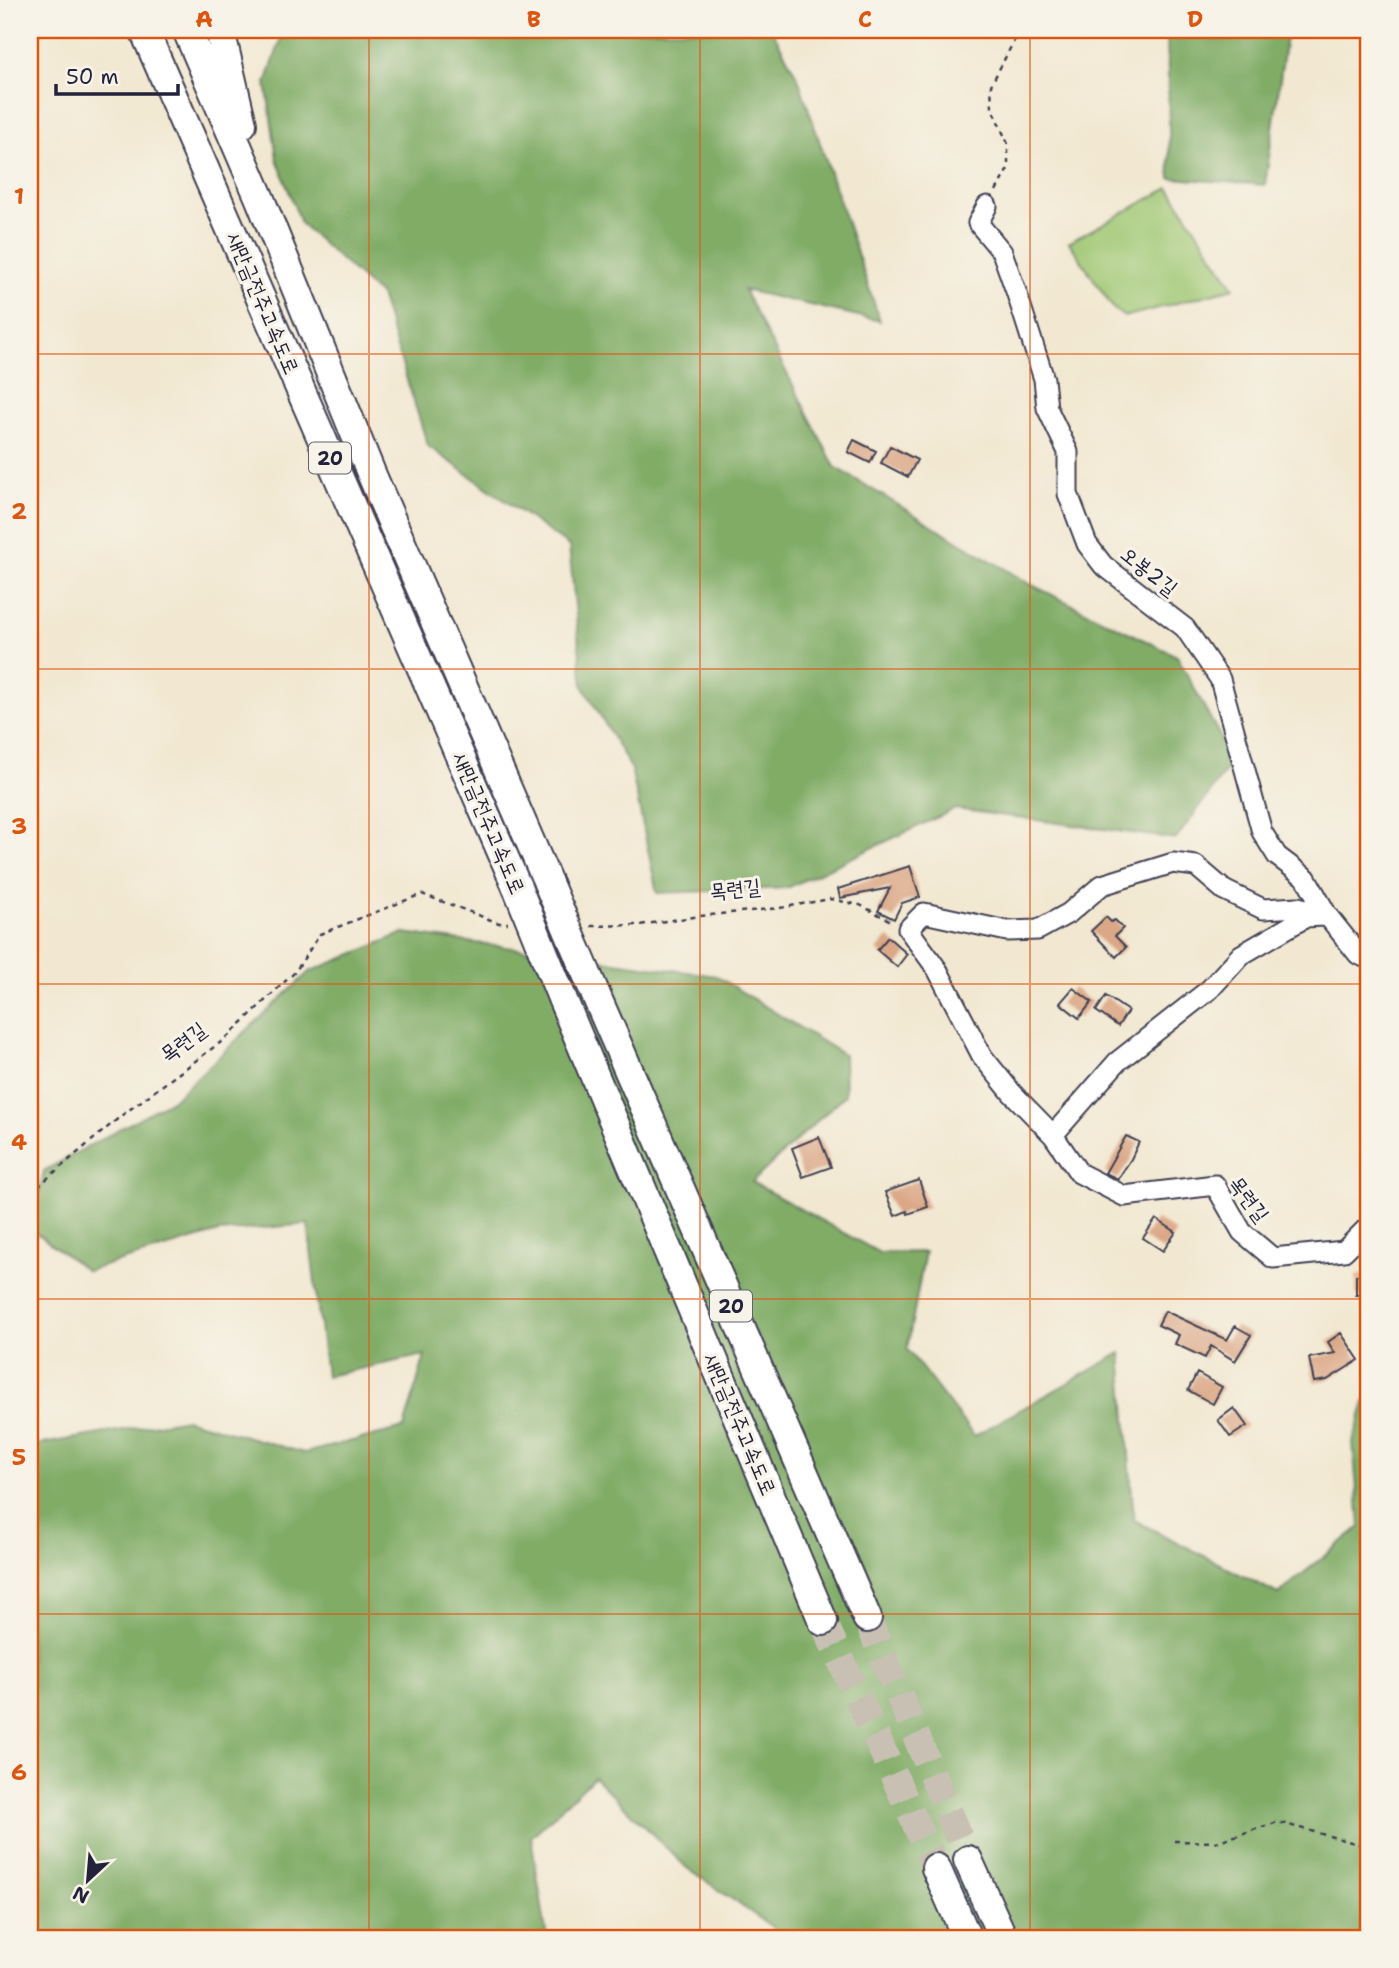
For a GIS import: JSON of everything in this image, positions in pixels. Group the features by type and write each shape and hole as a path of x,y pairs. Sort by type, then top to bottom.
{"highway":[{"name":"새만금전주고속도로","path":"144,30 517,887 823,1622"},
{"name":"새만금전주고속도로","path":"187,30 260,199 376,486 867,1618"},
{"path":"220,30 260,199"},
{"path":"968,1860 1003,1938"},
{"path":"936,1868 967,1938"}],"street":[{"name":"오봉2길","path":"987,206 978,223 1002,253 1017,294 1044,379 1047,408 1068,452 1068,494 1087,544 1102,565 1185,628 1220,679 1262,832 1276,856 1306,878 1327,915 1358,954 1369,960"},
{"path":"908,929 924,913 1007,931 1038,930 1069,913 1102,885 1174,863 1196,866 1224,890 1264,909 1298,907 1327,915"},
{"path":"1053,1135 1118,1062 1210,989 1241,956 1306,917 1327,915"},
{"name":"목련길","path":"908,929 937,969 982,1056 1012,1093 1053,1135 1079,1172 1124,1196 1215,1185 1242,1232 1273,1258 1344,1251 1369,1226"}],"path":[{"path":"987,206 1008,169 1008,144 992,108 991,85 1016,37 1016,30"},
{"name":"목련길","path":"30,1193 121,1116 225,1039 295,972 320,934 422,894 499,923 511,923"},
{"name":"목련길","path":"584,926 639,925 830,900 860,905 908,929"},
{"path":"1174,1841 1216,1842 1278,1822 1369,1847"}],"green space":[{"path":"284,30 772,30 798,78 880,321 744,290 835,467 1030,584 1177,656 1233,761 1176,839 955,809 787,888 657,893 631,768 583,686 569,546 428,446 380,295 301,224 277,159 266,83"},
{"path":"1167,30 1287,30 1265,185 1170,178"},
{"path":"1169,188 1234,288 1124,317 1113,308 1069,242"},
{"path":"404,933 716,976 844,1055 845,1095 752,1182 880,1253 925,1252 907,1349 974,1436 1121,1353 1134,1520 1278,1594 1360,1527 1353,1442 1369,1389 1369,1938 788,1938 687,1868 594,1777 531,1837 547,1938 30,1938 30,1446 186,1419 304,1453 404,1428 425,1355 326,1376 308,1224 219,1232 87,1271 31,1229 44,1171 175,1098 309,972"}],"building":[{"path":"854,440 876,451 870,463 848,452"},
{"path":"890,446 917,460 908,477 881,463"},
{"path":"910,866 920,897 902,903 894,919 878,911 890,888 840,898 838,889"},
{"path":"1106,917 1111,922 1115,920 1123,928 1115,936 1126,947 1116,957 1091,931"},
{"path":"888,937 907,954 897,967 877,950"},
{"path":"1073,988 1092,1002 1079,1018 1060,1003"},
{"path":"1106,996 1128,1011 1118,1026 1096,1011"},
{"path":"1126,1136 1139,1142 1118,1179 1105,1173"},
{"path":"819,1137 831,1167 803,1177 792,1148"},
{"path":"919,1180 928,1207 895,1216 885,1192"},
{"path":"1156,1219 1176,1232 1163,1251 1143,1238"},
{"path":"1356,1275 1369,1275 1369,1295 1356,1295"},
{"path":"1165,1311 1227,1340 1235,1326 1251,1335 1235,1361 1211,1346 1205,1358 1175,1344 1179,1335 1158,1325"},
{"path":"1341,1333 1359,1360 1327,1380 1314,1382 1309,1358 1335,1353 1328,1342"},
{"path":"1197,1373 1222,1387 1213,1404 1188,1390"},
{"path":"1234,1408 1247,1426 1230,1437 1218,1420"}],"tunnel":[{"path":"867,1618 968,1860"},
{"path":"823,1621 936,1868"}]}
